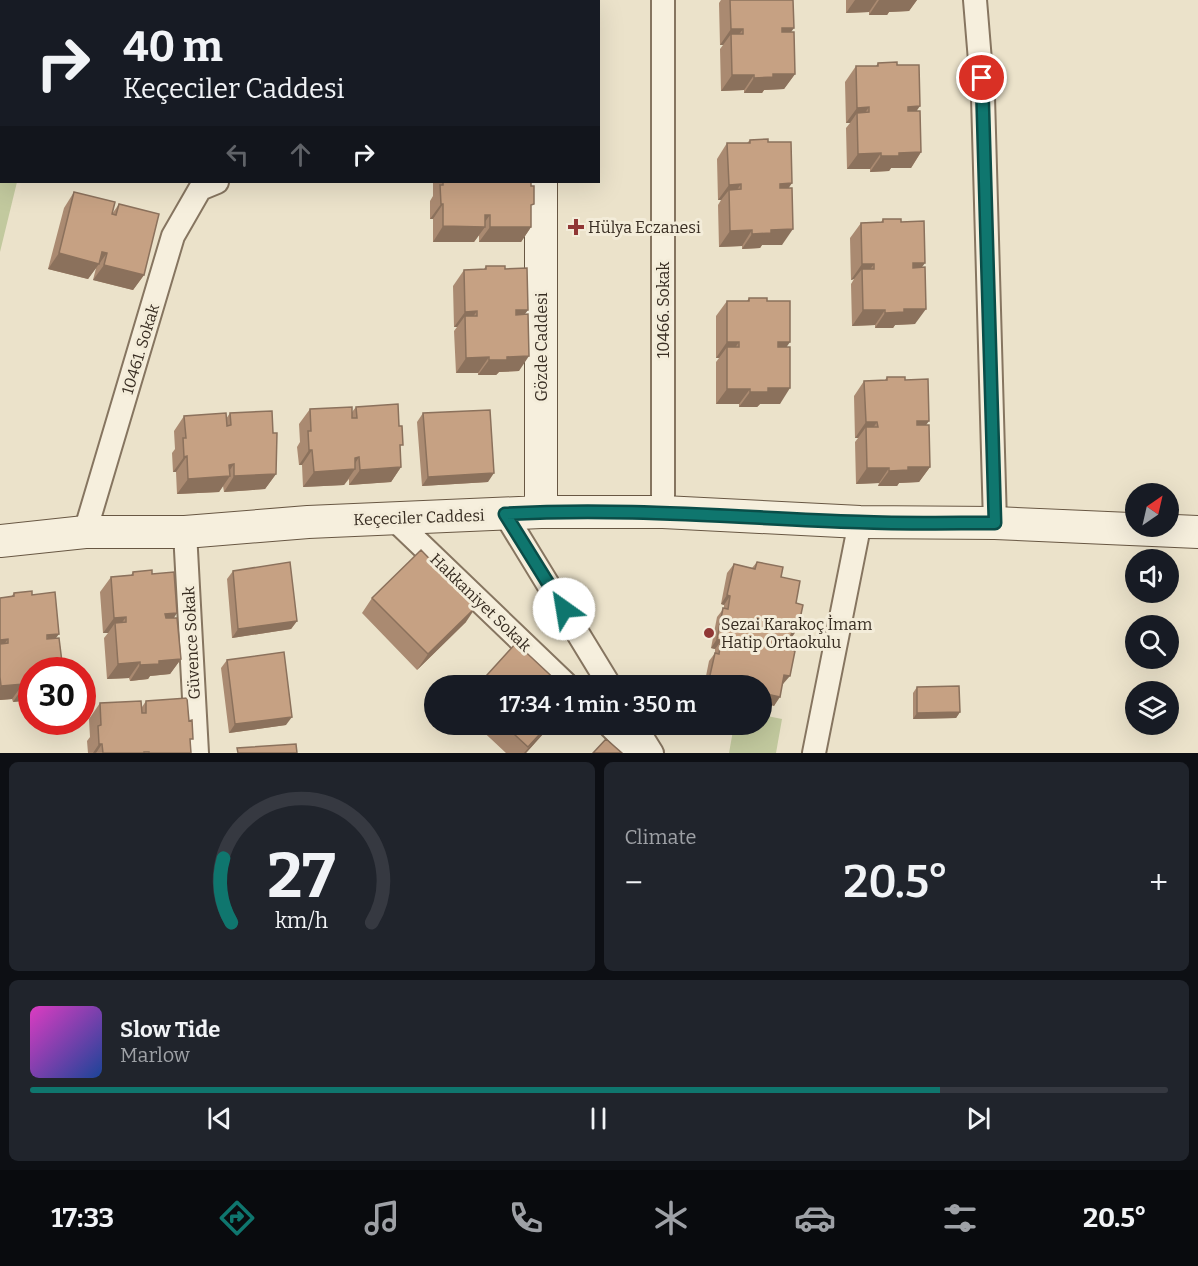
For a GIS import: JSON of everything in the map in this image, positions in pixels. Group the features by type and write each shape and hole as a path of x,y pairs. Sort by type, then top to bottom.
{"street":[{"name":"10466. Sokak","path":"663,0 663,512"},
{"path":"975,0 983,97 995,523"},
{"name":"10461. Sokak","path":"85,532 173,236 200,189 215,183"},
{"name":"Gözde Caddesi","path":"541,183 541,512"},
{"name":"Keçeciler Caddesi","path":"0,541 85,532 185,532 308,522 541,512 663,512 860,522 995,523 1198,532"},
{"path":"505,514 603,675"},
{"name":"Hakkaniyet Sokak","path":"394,519 557,675"},
{"path":"814,753 860,522"},
{"name":"Güvence Sokak","path":"185,532 197,753"},
{"path":"619,735 637,753"},
{"path":"641,735 652,753"}],"green space":[{"path":"0,183 17,183 0,252"},
{"path":"772,717 782,719 776,753 729,753 732,735 772,735"}],"building":[{"path":"730,0 793,0 794,28 782,28 782,32 794,32 795,74 773,74 773,77 754,78 754,75 732,75 731,34 743,34 743,29 731,29"},
{"path":"897,62 897,65 919,65 920,106 908,107 908,111 920,111 921,152 899,153 899,156 881,156 881,153 858,154 857,113 869,112 869,107 857,108 856,66 878,66 878,63"},
{"path":"768,139 768,142 791,142 792,183 780,184 780,188 792,188 793,229 752,234 752,230 730,231 729,190 741,189 741,184 729,185 727,143 750,143 750,140"},
{"path":"443,183 531,183 531,186 534,186 534,204 531,205 531,227 490,227 490,215 485,215 485,227 443,226 440,185"},
{"path":"74,192 115,202 112,214 116,215 119,204 159,214 144,275 104,265 107,253 102,252 99,264 59,253"},
{"path":"883,219 901,219 901,222 924,221 925,263 913,263 913,268 925,267 926,309 904,309 904,312 885,313 885,310 863,310 862,269 874,269 874,264 862,264 861,223 883,222"},
{"path":"486,266 505,266 505,269 527,268 528,310 516,310 516,315 528,314 529,356 507,357 507,360 489,360 489,357 466,358 465,316 477,316 477,311 465,312 464,270 486,269"},
{"path":"749,298 790,301 790,342 778,342 778,347 790,347 790,388 768,388 768,392 727,389 727,347 739,347 739,342 727,342 727,301 749,301"},
{"path":"887,377 905,377 905,380 928,379 929,421 917,421 917,425 929,425 930,467 908,467 908,470 889,471 889,468 867,468 866,427 878,427 877,422 866,422 864,381 887,380"},
{"path":"398,404 403,445 400,445 401,467 360,470 359,457 355,458 355,469 314,472 312,450 309,450 310,409 352,407 352,418 357,418 356,407"},
{"path":"490,410 494,473 428,477 423,413"},
{"path":"272,411 273,433 277,433 276,474 234,476 234,464 229,465 230,476 188,479 187,456 184,457 183,438 186,438 184,416 226,413 227,426 231,425 230,413"},
{"path":"421,550 476,607 428,654 372,598"},
{"path":"290,562 297,621 238,629 233,571"},
{"path":"757,562 783,567 781,577 800,581 796,603 803,605 798,628 793,627 788,649 795,651 790,676 784,675 780,697 772,695 772,675 710,675 715,653 719,654 721,641 717,639 723,608 728,609 730,596 727,595 734,564 755,569"},
{"path":"152,570 152,574 174,572 177,613 165,614 166,618 177,618 181,659 159,661 159,664 140,665 140,662 118,664 115,623 126,622 126,617 114,618 111,577"},
{"path":"32,591 32,595 55,592 59,634 47,635 47,639 59,638 61,657 18,657 18,684 1,686 0,644 8,643 8,639 0,640 0,598 14,596 14,593"},
{"path":"516,643 550,675 487,675"},
{"path":"284,652 292,717 235,724 227,660"},
{"path":"959,686 960,712 917,713 917,687"},
{"path":"187,698 189,721 192,720 191,753 103,753 102,744 99,744 100,703 141,701 142,713 146,713 146,701"},
{"path":"515,735 539,735 528,747"},
{"path":"606,739 622,753 593,753"},
{"path":"296,744 297,753 238,753 237,748"}],"place":[{"name":"Hülya Eczanesi","path":"576,227"},
{"name":"Sezai Karakoç İmam Hatip Ortaokulu","path":"709,633"}],"route":[{"path":"564,609 505,514 663,512 860,522 995,523 982,78"}]}
